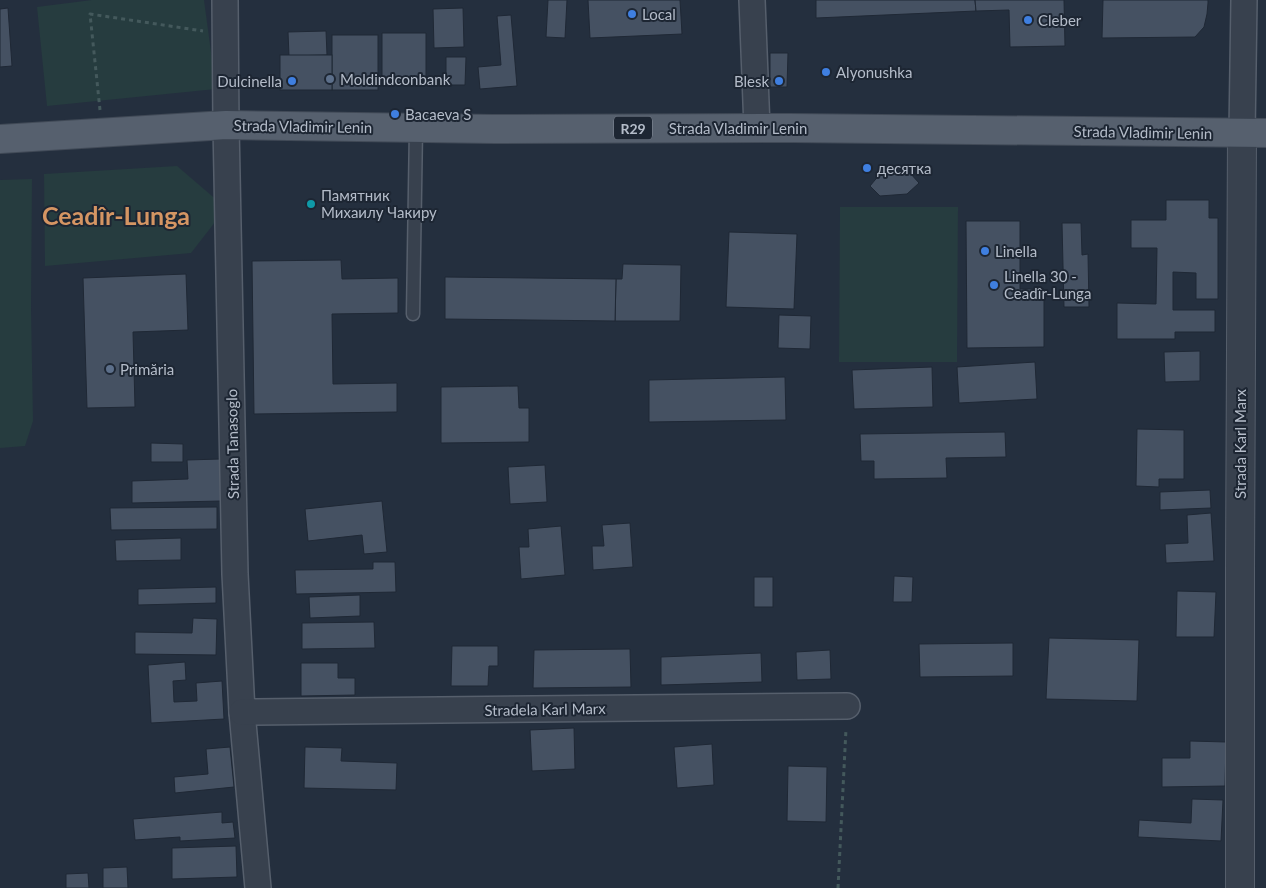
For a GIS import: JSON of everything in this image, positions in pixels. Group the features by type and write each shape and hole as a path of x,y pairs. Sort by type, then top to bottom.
{"main road":[{"name":"Strada Vladimir Lenin","path":"0,139 226,125 493,129 757,128 1254,133"}],"street":[{"name":"Strada Tanasoglo","path":"225,0 235,574 242,712 258,888"},
{"path":"752,0 757,128"},
{"name":"Strada Karl Marx","path":"1240,888 1240,569 1254,133 1244,0"},
{"name":"Stradela Karl Marx","path":"242,712 847,706"}],"lane":[{"path":"413,314 416,128"}],"path":[{"path":"103,132 90,14 226,34"},
{"path":"838,888 847,706"}],"green space":[{"path":"92,0 204,0 216,89 47,106 37,7"},
{"path":"177,166 226,208 191,253 45,266 44,174"},
{"path":"32,179 31,308 33,421 25,446 0,448 0,180"},
{"path":"840,207 958,207 957,362 839,362"}],"building":[{"path":"548,0 567,0 565,38 546,37"},
{"path":"588,0 680,0 682,34 590,38"},
{"path":"816,0 975,0 976,11 816,18"},
{"path":"975,0 1064,0 1065,46 1010,47 1009,10 976,11"},
{"path":"1103,0 1208,0 1208,3 1204,27 1195,37 1102,38"},
{"path":"8,8 12,66 0,67 0,9"},
{"path":"463,8 464,47 434,48 433,9"},
{"path":"511,15 517,86 480,89 478,67 501,65 497,16"},
{"path":"326,31 327,55 289,56 288,32"},
{"path":"382,33 426,33 426,83 382,84"},
{"path":"332,35 378,35 378,90 332,90"},
{"path":"770,53 788,53 787,87 770,87"},
{"path":"280,55 332,55 332,90 280,90"},
{"path":"446,57 466,57 465,85 446,85"},
{"path":"910,173 919,183 907,194 880,196 870,186 880,174"},
{"path":"1166,200 1209,200 1209,218 1218,218 1218,299 1196,299 1196,273 1173,272 1173,310 1215,310 1215,332 1175,332 1175,339 1117,339 1117,303 1156,304 1157,248 1131,248 1131,220 1166,220"},
{"path":"966,221 1020,221 1020,289 1044,289 1044,347 967,348"},
{"path":"1062,223 1081,223 1082,255 1088,254 1089,307 1064,307"},
{"path":"729,232 797,234 794,309 726,307"},
{"path":"341,260 342,279 398,278 398,313 332,314 333,384 397,383 397,412 254,414 252,261"},
{"path":"623,264 681,265 680,321 615,321 616,279 622,279"},
{"name":"Primăria","path":"186,274 188,330 133,332 135,407 87,408 83,278"},
{"path":"445,277 616,279 615,321 445,319"},
{"path":"779,315 811,316 810,349 778,348"},
{"path":"1200,351 1200,381 1165,382 1164,352"},
{"path":"1035,362 1037,399 959,403 957,367"},
{"path":"932,367 933,407 854,409 852,370"},
{"path":"785,377 786,420 649,422 649,380"},
{"path":"518,386 519,408 529,408 529,442 441,443 441,387"},
{"path":"1137,429 1184,430 1184,479 1159,479 1159,487 1136,486"},
{"path":"1005,432 1006,457 946,458 947,478 874,479 874,461 861,461 860,434"},
{"path":"151,443 183,444 183,462 151,462"},
{"path":"220,459 221,501 132,503 132,481 188,479 187,460"},
{"path":"545,465 547,502 510,504 508,467"},
{"path":"1210,490 1211,508 1160,510 1160,492"},
{"path":"382,501 387,552 364,554 362,535 308,541 305,509"},
{"path":"217,507 217,529 111,530 110,508"},
{"path":"1211,513 1214,561 1166,563 1165,544 1188,543 1187,515"},
{"path":"630,523 633,567 593,570 592,546 604,546 602,525"},
{"path":"561,526 565,575 521,579 519,547 529,547 528,529"},
{"path":"181,538 181,560 116,561 115,540"},
{"path":"373,562 395,562 396,592 296,594 295,570 373,569"},
{"path":"894,576 913,577 912,602 893,602"},
{"path":"754,577 773,577 773,607 754,607"},
{"path":"216,587 216,603 138,605 138,589"},
{"path":"1177,591 1216,592 1214,637 1176,637"},
{"path":"360,595 360,616 310,618 309,597"},
{"path":"193,618 217,619 216,655 135,654 135,632 192,633"},
{"path":"374,622 375,648 302,649 302,623"},
{"path":"1049,638 1139,640 1137,701 1046,699"},
{"path":"1013,643 1013,676 920,677 919,644"},
{"path":"452,646 498,646 498,666 489,666 488,686 451,686"},
{"path":"630,649 631,687 533,688 534,650"},
{"path":"830,650 831,679 797,680 796,652"},
{"path":"761,653 762,682 661,685 661,657"},
{"path":"185,662 186,680 173,681 174,702 197,701 196,683 222,681 224,719 151,723 148,665"},
{"path":"301,663 338,663 338,678 355,678 355,695 301,696"},
{"path":"574,728 575,769 532,771 530,730"},
{"path":"1190,741 1226,742 1225,786 1162,787 1162,758 1190,758"},
{"path":"712,744 714,785 677,788 674,747"},
{"path":"230,747 234,787 175,793 174,777 208,774 206,749"},
{"path":"305,747 342,748 341,761 397,763 396,790 304,788"},
{"path":"788,766 827,767 826,822 787,821"},
{"path":"1192,799 1223,800 1221,841 1138,837 1139,820 1191,823"},
{"path":"222,812 222,823 233,822 235,838 180,841 180,837 135,840 133,819"},
{"path":"236,846 237,877 172,879 172,848"},
{"path":"127,867 128,888 103,888 103,868"},
{"path":"88,873 89,888 66,888 66,874"}],"place":[{"name":"Local","path":"632,14"},
{"name":"Cleber","path":"1028,20"},
{"name":"Alyonushka","path":"826,72"},
{"name":"Moldindconbank","path":"330,79"},
{"name":"Dulcinella","path":"292,81"},
{"name":"Blesk","path":"779,81"},
{"name":"Bacaeva S","path":"395,114"},
{"name":"десятка","path":"867,168"},
{"name":"Памятник Михаилу Чакиру","path":"311,204"},
{"name":"Linella","path":"985,251"},
{"name":"Linella 30 - Ceadîr-Lunga","path":"994,285"},
{"name":"Primăria","path":"110,369"}],"district":[{"name":"Ceadîr-Lunga","path":"116,215"}]}
